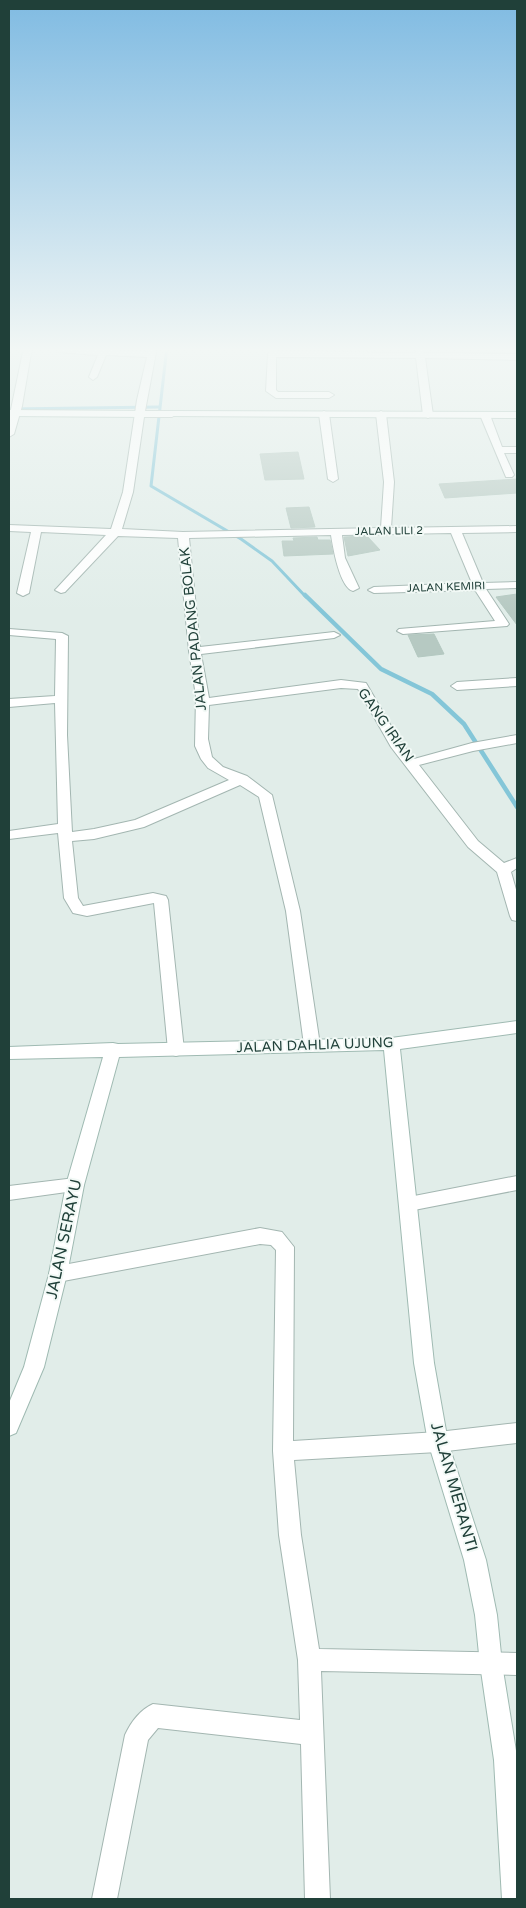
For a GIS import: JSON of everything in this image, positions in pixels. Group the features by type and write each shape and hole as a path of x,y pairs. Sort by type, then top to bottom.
{"street":[{"path":"61,590 116,531 128,492 137,436"},
{"path":"324,436 333,480"},
{"path":"384,436 389,482 386,531"},
{"path":"493,436 509,475"},
{"path":"498,450 517,450"},
{"path":"9,528 183,535"},
{"path":"23,594 37,528"},
{"name":"JALAN LILI 2","path":"183,535 517,529"},
{"path":"403,631 503,624 479,587 455,530"},
{"path":"336,532 340,558 354,588"},
{"name":"JALAN PADANG BOLAK","path":"183,535 195,651 203,702 202,743 206,758 218,769 255,786 265,795 293,911 312,1044"},
{"name":"JALAN KEMIRI","path":"374,590 517,585"},
{"path":"9,632 62,636 60,699 63,832 71,898 74,908 88,911 153,898 161,900 176,1050"},
{"path":"195,651 334,635"},
{"path":"458,686 517,682"},
{"name":"GANG IRIAN","path":"203,702 341,684 361,685 370,697 382,723 396,744 473,844 503,870"},
{"path":"9,703 60,699"},
{"path":"413,764 472,747 517,739"},
{"path":"9,835 63,832 94,834 138,824 242,779"},
{"path":"517,863 503,870 517,916"},
{"name":"JALAN DAHLIA UJUNG","path":"9,1052 113,1049 176,1050 312,1044 392,1044 517,1027"},
{"name":"JALAN MERANTI","path":"392,1044 424,1363 438,1442 474,1560 486,1615 491,1664 506,1760 514,1899"},
{"name":"JALAN SERAYU","path":"9,1426 34,1368 58,1274 75,1185 113,1049"},
{"path":"409,1204 517,1183"},
{"path":"9,1193 75,1185"},
{"path":"58,1274 260,1236 276,1238 285,1247 283,1451 290,1535 308,1660 318,1899"},
{"path":"283,1451 438,1442 517,1433"},
{"path":"308,1660 517,1664"},
{"path":"104,1899 137,1736 153,1716 311,1733"}],"building":[{"path":"298,452 304,479 265,480 260,454"},
{"path":"517,479 517,493 445,498 439,484"},
{"path":"309,507 315,527 291,528 286,508"},
{"path":"367,536 380,550 348,556 344,537"},
{"path":"317,537 318,540 330,540 333,554 284,556 282,541 294,541 293,538"},
{"path":"517,594 517,625 496,597"},
{"path":"434,634 444,654 418,657 408,635"}],"waterway":[{"path":"157,436 151,486 241,539 272,561 306,597"},
{"path":"305,595 381,669 432,694 464,724 517,807"}]}
